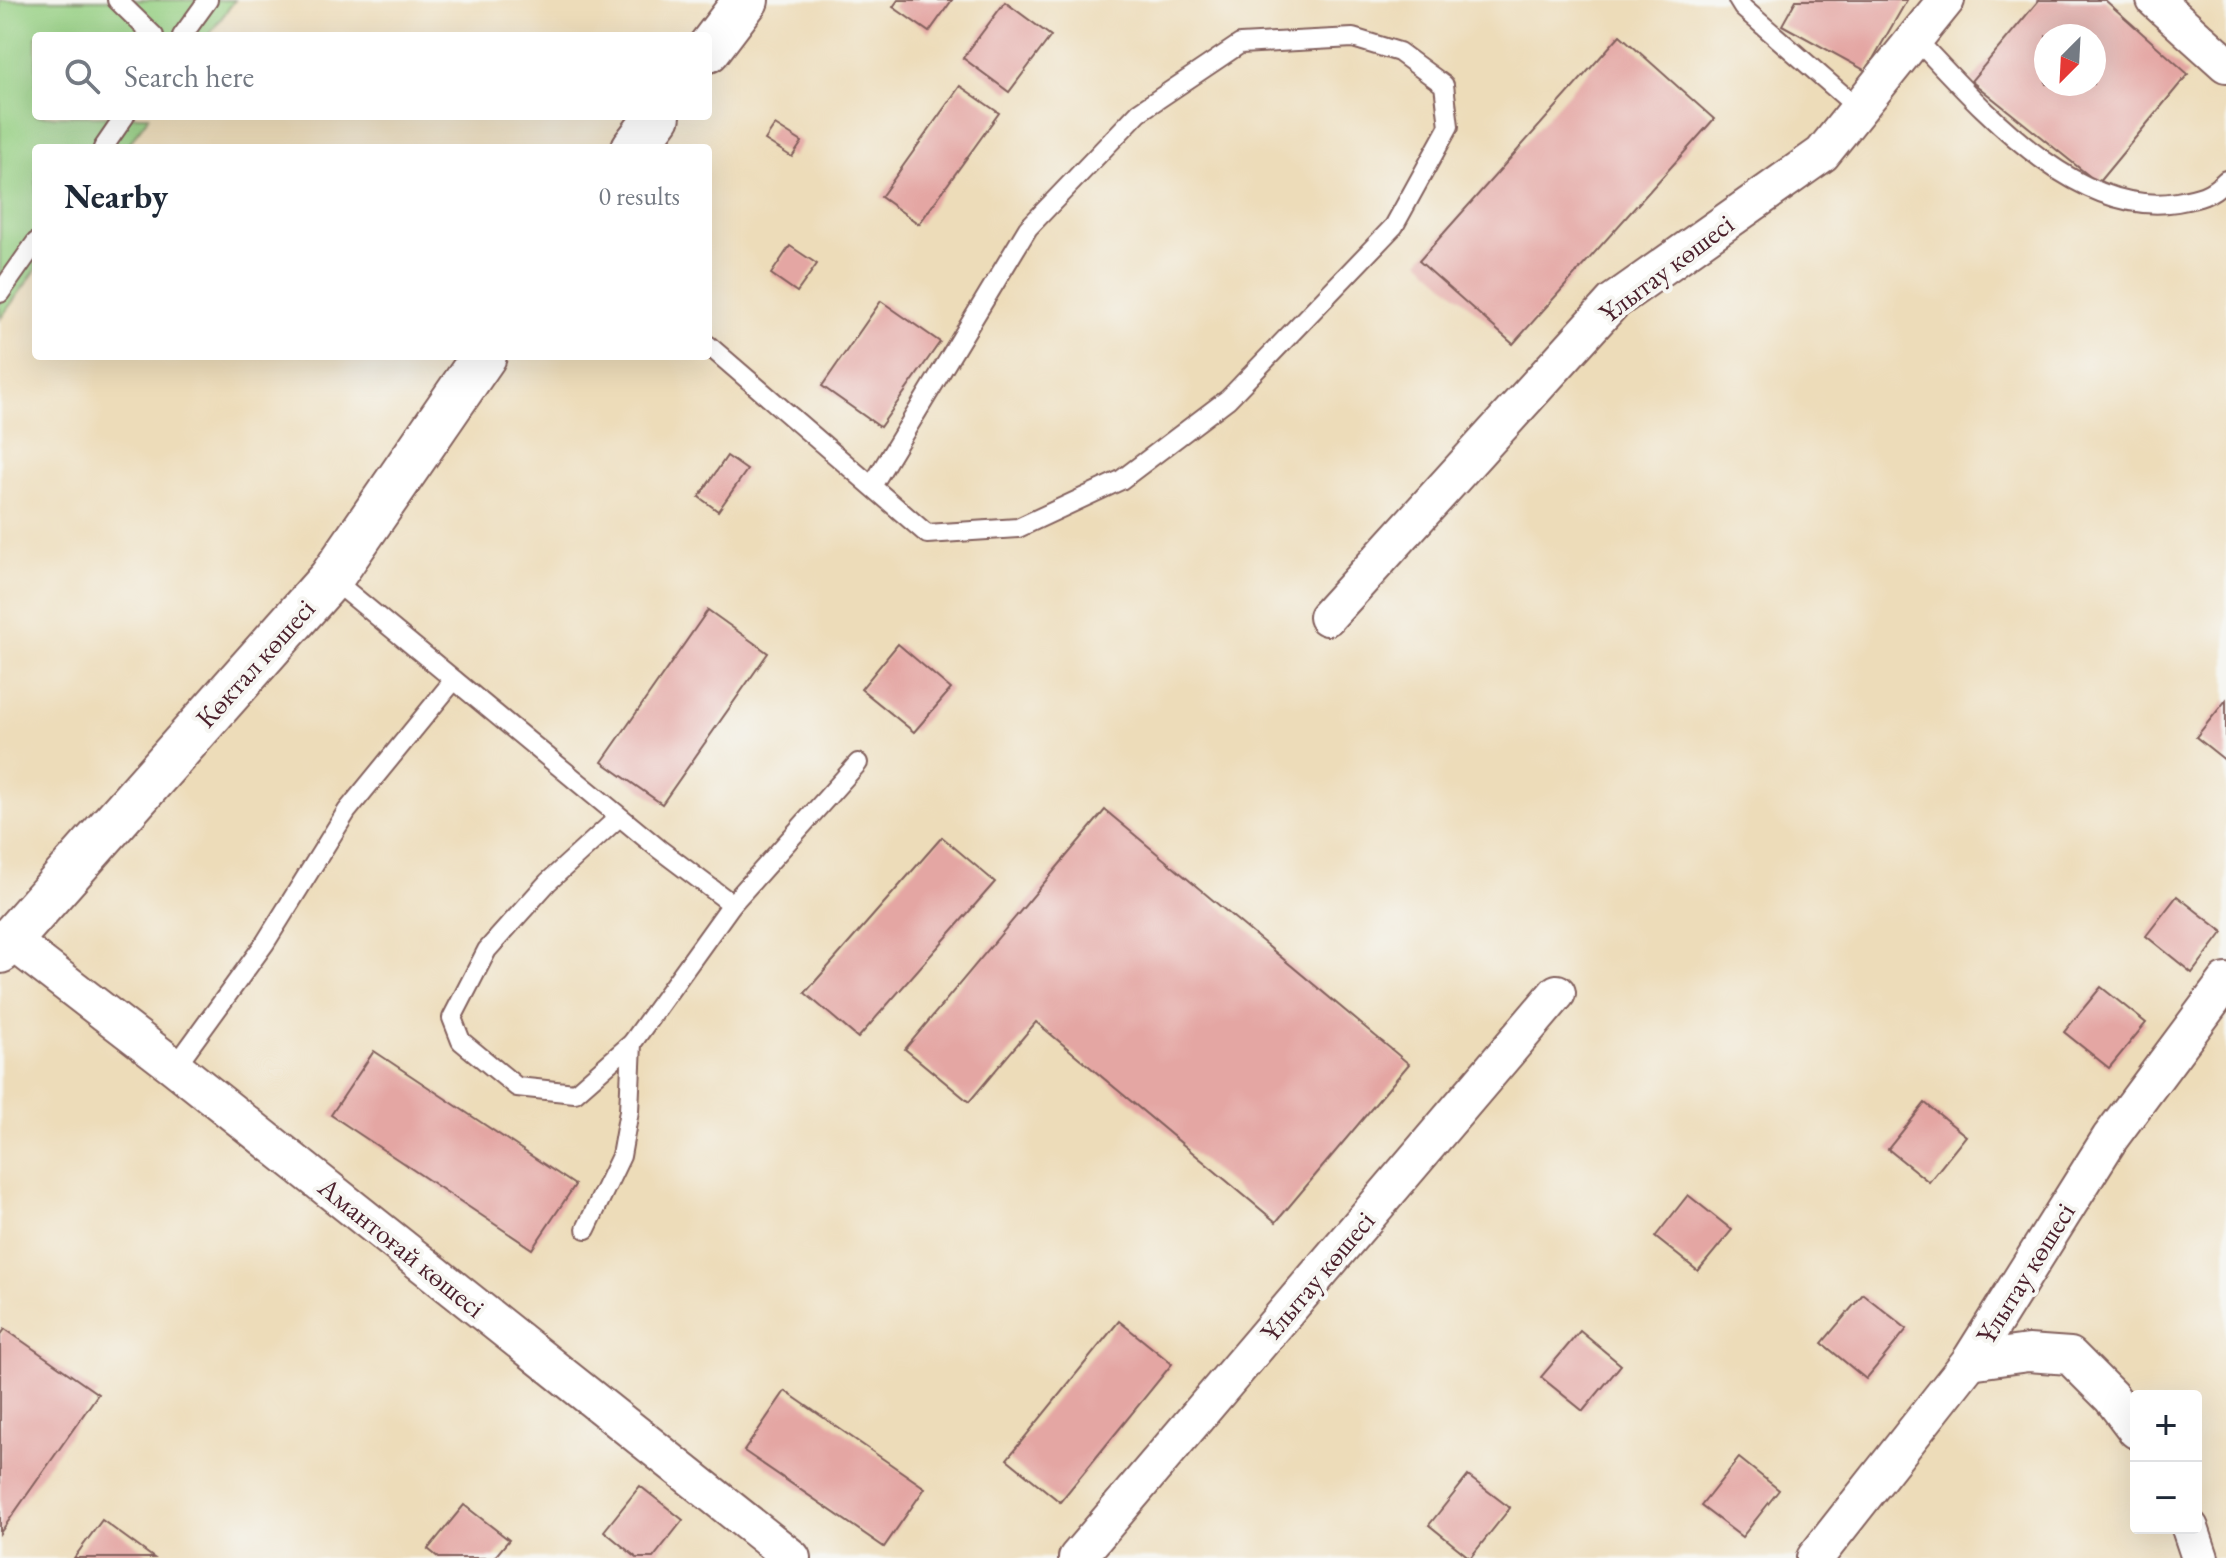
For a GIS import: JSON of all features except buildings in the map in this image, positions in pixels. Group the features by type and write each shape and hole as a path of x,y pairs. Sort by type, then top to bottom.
{"street":[{"path":"712,45 746,0"},
{"name":"Ұлытау көшесі","path":"1327,617 1613,302 1822,154 1946,0"},
{"path":"2155,0 2226,64"},
{"path":"637,144 655,120"},
{"name":"Көктал көшесі","path":"4,945 331,578 481,360"},
{"name":"Амантоғай көшесі","path":"4,945 175,1067 792,1558"},
{"name":"Ұлытау көшесі","path":"1815,1558 1970,1361 2110,1138 2226,982"},
{"name":"Ұлытау көшесі","path":"1077,1558 1557,993"},
{"path":"1970,1361 2028,1353 2070,1356 2111,1397 2130,1422"},
{"path":"2192,1534 2200,1558"}],"lane":[{"path":"117,0 150,32"},
{"path":"185,32 208,0"},
{"path":"1738,0 1743,8 1859,109"},
{"path":"712,348 927,534 1018,528 1121,480 1228,399 1394,226 1449,126 1444,85 1399,52 1353,38 1240,44 1139,112 1028,228 872,486"},
{"path":"1915,38 1978,104 2064,176 2106,196 2160,205 2211,196 2226,180"},
{"path":"106,144 122,120"},
{"path":"0,293 32,248"},
{"path":"331,578 619,817 732,904"},
{"path":"175,1067 265,943 347,811 454,680"},
{"path":"619,817 548,882 487,950 452,1018 461,1041 517,1087 575,1093 632,1043 732,904 858,763"},
{"path":"586,1229 621,1156 629,1111 632,1043"}],"green space":[{"path":"0,0 235,0 211,32 32,32 32,120 146,120 129,144 32,144 32,275 0,319"}]}
